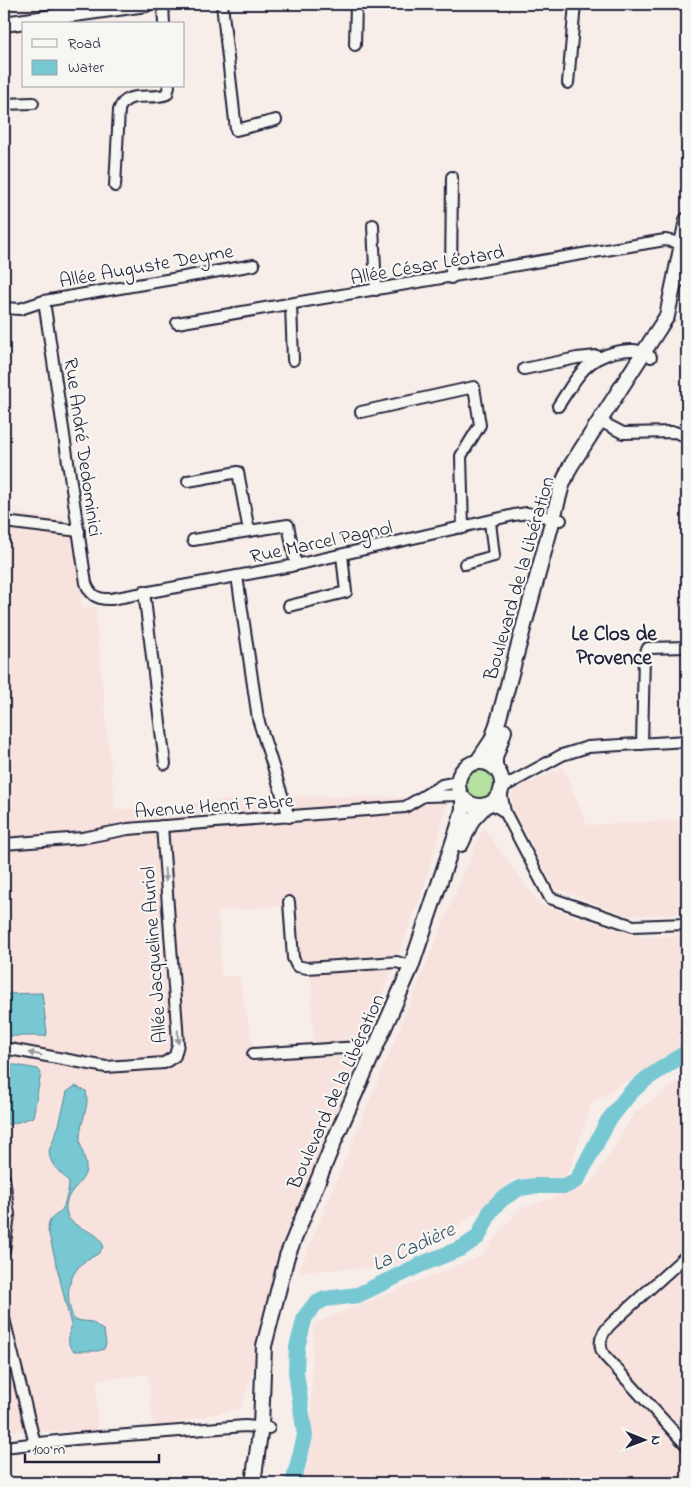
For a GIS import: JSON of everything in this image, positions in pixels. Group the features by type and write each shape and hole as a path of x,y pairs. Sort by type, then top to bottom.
{"street":[{"path":"4,24 146,4"},
{"path":"163,4 164,22"},
{"path":"222,4 236,130 276,120"},
{"path":"355,44 356,4"},
{"path":"568,82 575,4"},
{"path":"115,186 118,110 121,104 132,97 160,97 167,94 169,88"},
{"path":"4,104 33,103"},
{"path":"451,278 452,177"},
{"name":"Boulevard de la Libération","path":"439,887 472,820 488,805 500,781 495,758 504,731 557,519 562,485 570,467 604,422 648,354 667,316 681,280 686,246 687,220"},
{"path":"373,224 376,290"},
{"name":"Allée César Léotard","path":"177,323 451,278 665,240 686,246"},
{"name":"Allée Auguste Deyme","path":"4,308 20,309 44,301 254,265"},
{"name":"Rue André Dedominici","path":"44,301 86,583 94,597"},
{"path":"291,304 293,360"},
{"path":"524,369 632,348 648,354"},
{"path":"558,406 585,366 598,356"},
{"path":"361,412 474,387 480,425 461,456 463,528"},
{"path":"604,422 623,433 675,432 687,437"},
{"path":"188,481 238,472 249,531"},
{"name":"Rue Marcel Pagnol","path":"94,597 106,599 296,565 526,513 557,519"},
{"name":"Boulevard de la Libération","path":"257,1483 266,1451 264,1346 287,1256 411,967 439,887 463,809 461,792 462,770 478,761 492,740 557,519"},
{"path":"4,522 79,531"},
{"path":"464,564 494,556 490,522"},
{"path":"193,540 288,525 296,565"},
{"path":"289,606 346,592 342,555"},
{"path":"237,576 258,719 289,817"},
{"path":"144,591 165,764"},
{"path":"642,744 644,656 648,648 687,646"},
{"path":"500,781 517,780 562,755 588,747 687,741"},
{"path":"478,761 500,781 506,812 546,893 553,900 633,926 687,924"},
{"name":"Avenue Henri Fabre","path":"4,844 82,838 128,829 405,807 442,785 461,792"},
{"path":"461,792 473,805 488,805 506,812"},
{"name":"Allée Jacqueline Auriol","path":"4,1048 106,1067 164,1063 175,1056 178,1044 162,826"},
{"path":"289,902 292,958 297,966 307,968 397,962 411,967"},
{"path":"253,1054 359,1047 374,1052"},
{"path":"4,1178 9,1215 4,1250"},
{"path":"687,1255 613,1322 601,1338 601,1347 604,1355 687,1446"},
{"path":"4,1319 35,1444"},
{"path":"4,1448 245,1426 265,1427"},
{"name":"Boulevard de la Libération","path":"253,1483 265,1427"}],"shaded area":[{"path":"4,4 59,4 4,11"},
{"path":"4,512 72,521 82,608 95,607 115,810 272,796 449,798 421,896 324,1143 241,1408 153,1428 148,1374 97,1380 97,1431 4,1431","holes":["292,905 298,963 311,966 313,1042 254,1050 239,976 221,976 218,911"]},
{"path":"563,768 587,825 687,820 687,914 626,915 553,887 512,807 512,790"},
{"path":"483,827 540,905 643,937 687,935 687,1048 633,1077 592,1103 567,1177 513,1179 481,1210 395,1267 299,1271"},
{"path":"687,1076 687,1483 302,1483 310,1456 313,1324 481,1256 518,1210 591,1184 636,1111"}],"green space":[{"path":"480,768 486,769 494,777 494,789 486,797 480,798 474,797 466,789 465,783 466,777 474,769"}],"water":[{"path":"42,993 46,1036 7,1036 5,1033 4,994"},
{"path":"4,1063 38,1069 41,1073 33,1117 9,1125 4,1122"},
{"path":"75,1086 86,1091 87,1097 80,1136 86,1170 67,1201 67,1214 74,1224 91,1232 101,1240 103,1246 100,1252 85,1261 74,1274 69,1288 69,1304 74,1320 92,1322 104,1331 106,1344 104,1349 98,1351 74,1351 69,1345 71,1325 48,1230 50,1221 63,1208 69,1184 66,1178 55,1168 49,1151 59,1125 67,1092"}],"waterway":[{"name":"La Cadière","path":"293,1483 305,1436 296,1372 297,1347 305,1317 315,1304 325,1299 358,1295 422,1264 462,1248 478,1237 491,1210 502,1199 520,1188 565,1186 577,1180 608,1121 630,1093 646,1079 687,1052"}],"district":[{"name":"Le Clos de Provence","path":"614,645"}]}
